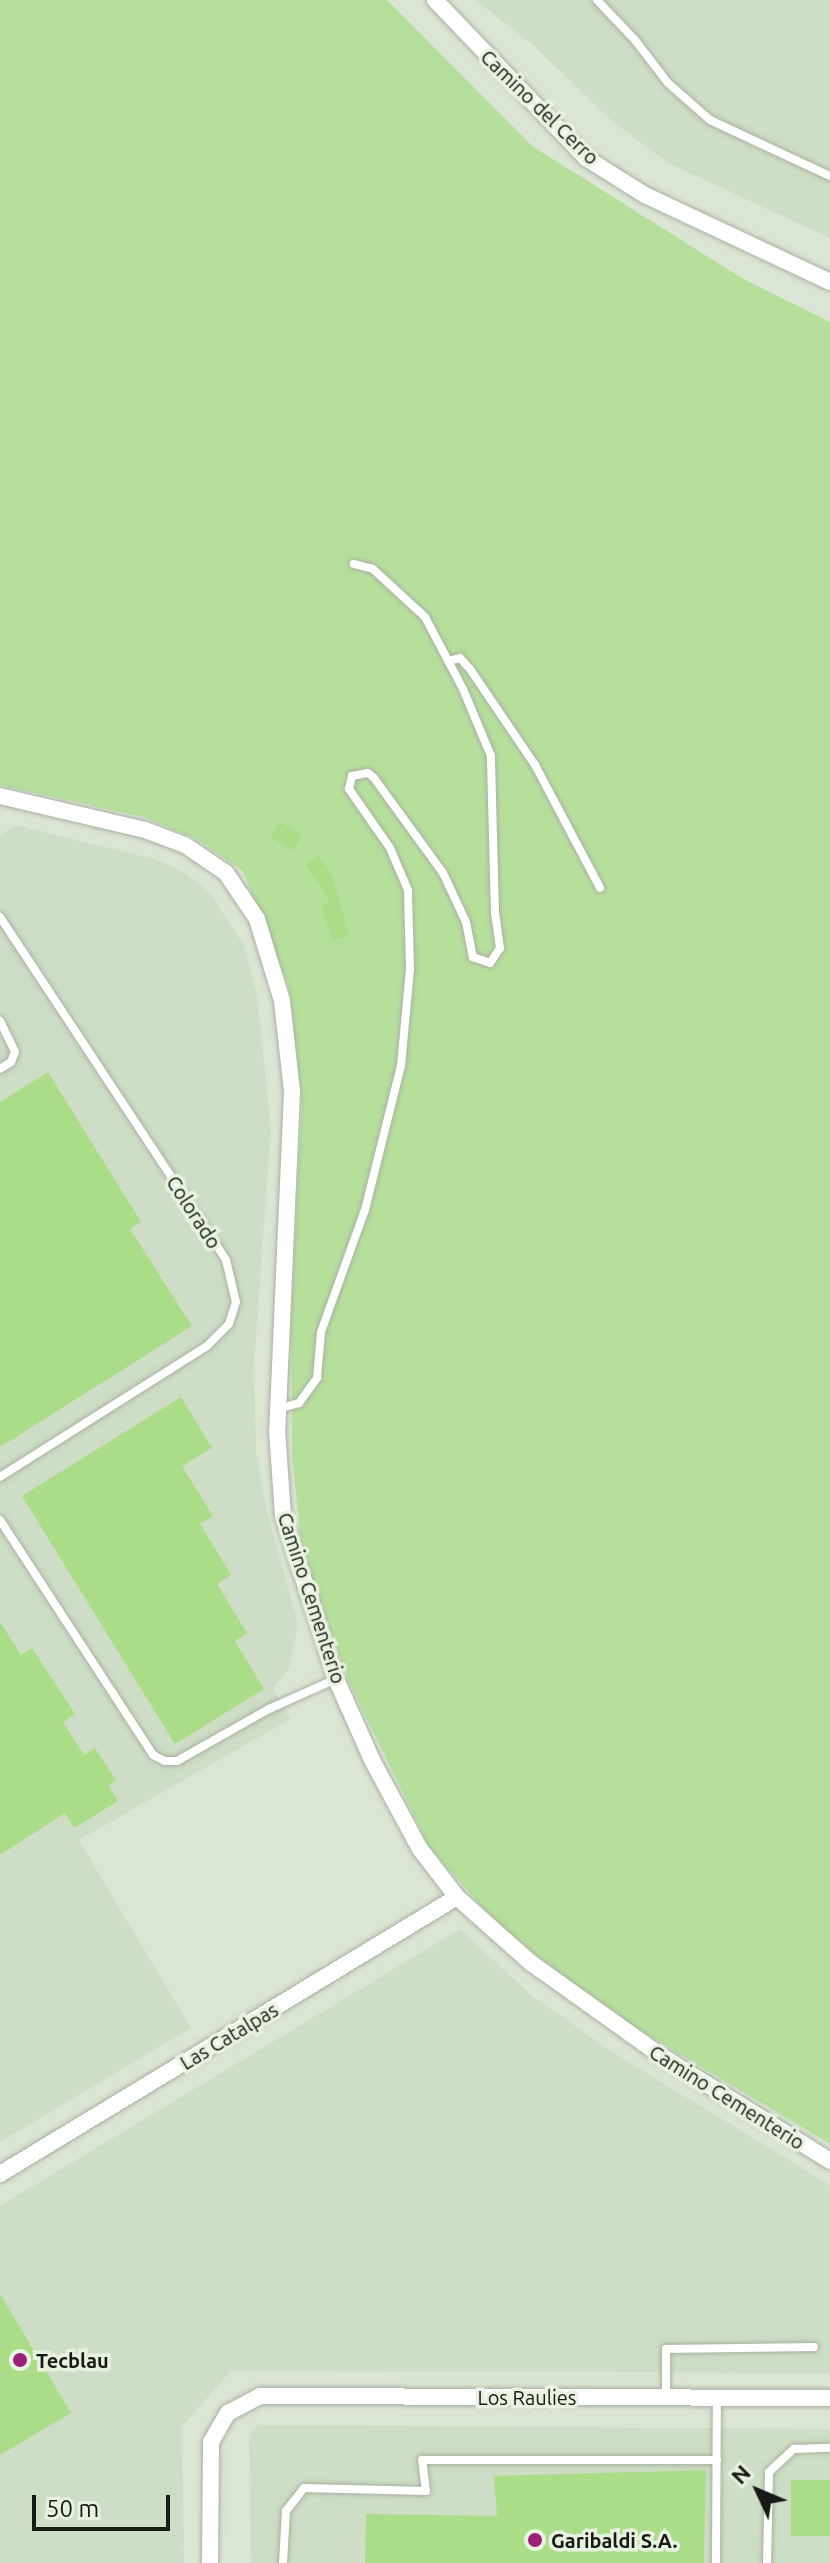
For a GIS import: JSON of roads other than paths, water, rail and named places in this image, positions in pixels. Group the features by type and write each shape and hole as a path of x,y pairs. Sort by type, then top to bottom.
{"street":[{"name":"Camino del Cerro","path":"435,0 586,158 645,195 830,282"},
{"name":"Camino Cementerio","path":"0,796 145,830 185,845 226,873 257,919 282,1001 292,1092 278,1409 283,1516 336,1679 398,1811 420,1849 457,1897 531,1963 663,2057 830,2161"},
{"name":"Las Catalpas","path":"0,2174 457,1897"},
{"name":"Los Raulies","path":"210,2563 209,2453 215,2432 228,2413 249,2400 273,2395 830,2398"}],"lane":[{"path":"597,0 635,40 668,83 710,120 830,176"},
{"path":"278,1409 299,1403 317,1378 321,1332 365,1210 401,1066 410,969 408,890 390,848 349,789 352,776 368,773 374,778 443,873 466,922 473,957 490,963 500,948 495,913 491,756 425,617 373,569 354,564"},
{"path":"448,661 455,658 464,661 527,753 600,888"},
{"name":"Colorado","path":"0,917 226,1260 236,1302 229,1324 207,1346 0,1477"},
{"path":"0,1021 15,1052 11,1062 0,1069"},
{"path":"0,1520 153,1755 165,1761 177,1761 269,1709 336,1679"},
{"path":"666,2397 666,2349 814,2347"},
{"path":"716,2563 717,2398"},
{"path":"767,2563 769,2472 794,2449 830,2448"},
{"path":"283,2563 286,2511 304,2488 426,2491 422,2460 717,2460"}],"place":[{"name":"Tecblau","path":"20,2360"},
{"name":"Garibaldi S.A.","path":"535,2540"}]}
